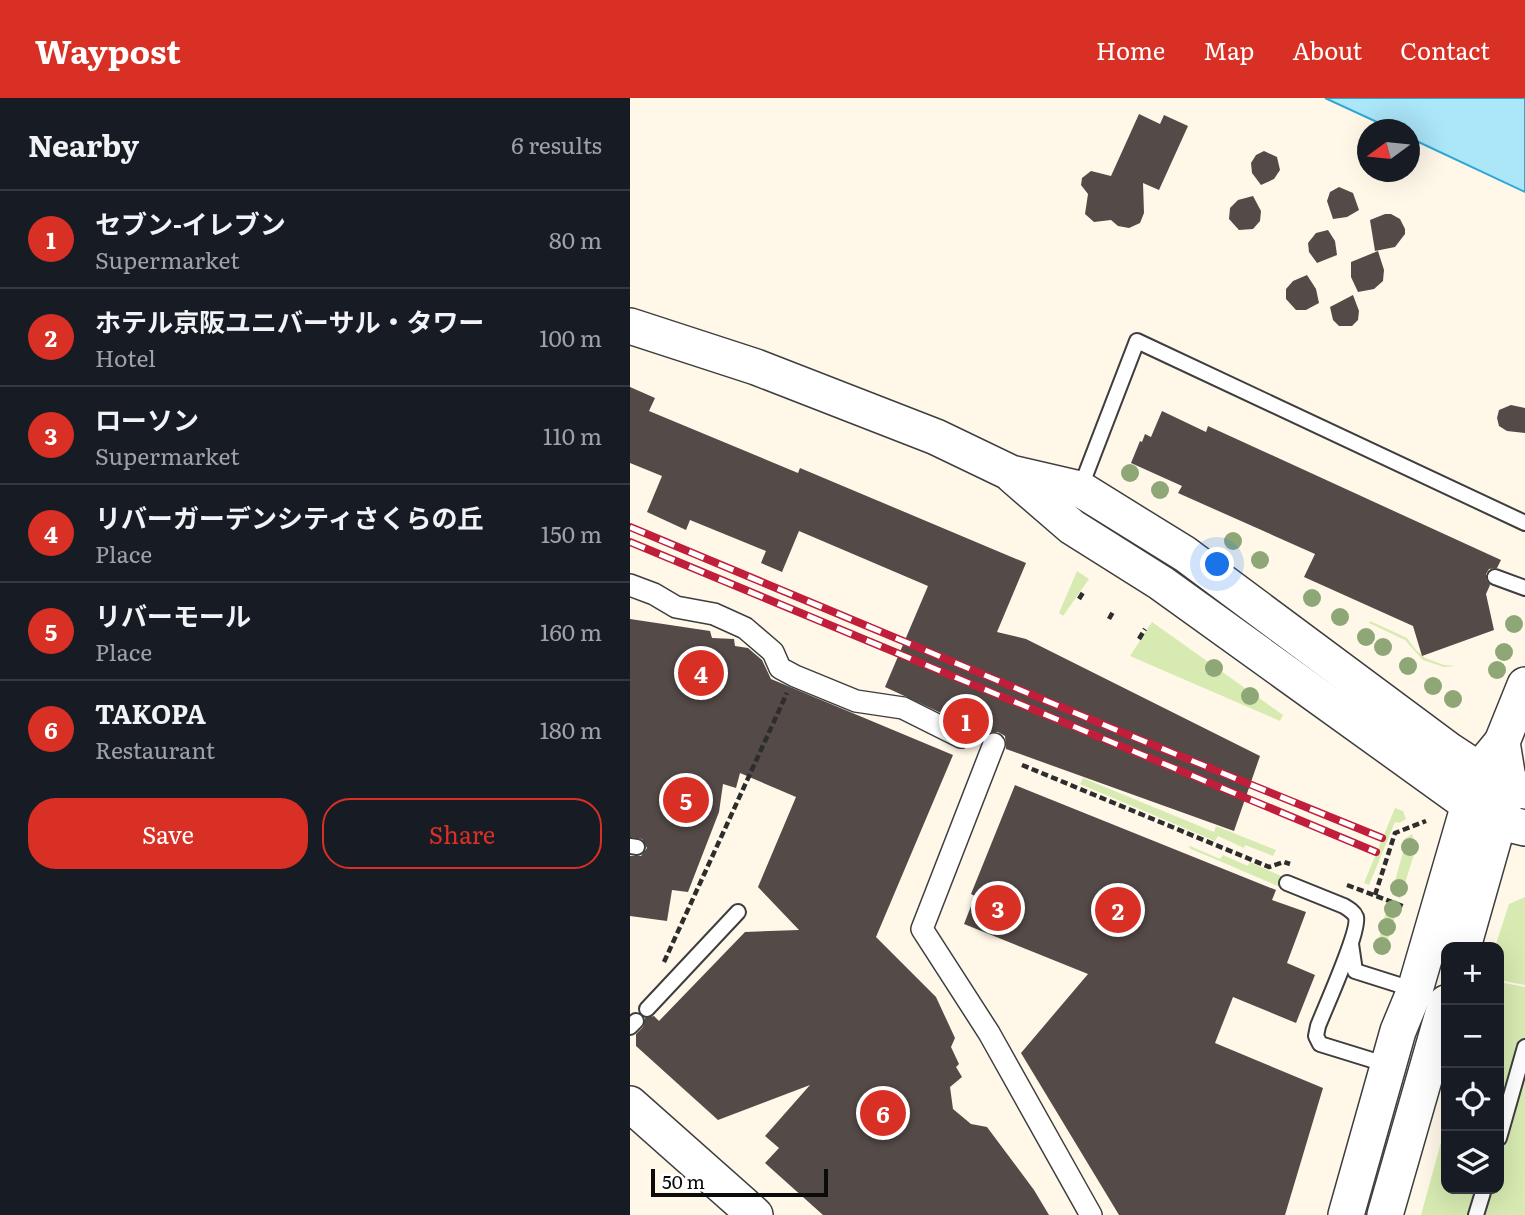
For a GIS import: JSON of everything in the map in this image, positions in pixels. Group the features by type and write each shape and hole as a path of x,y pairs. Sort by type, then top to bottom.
{"street":[{"path":"630,326 756,367 936,437 1010,473 1080,489 1185,554 1450,751 1504,782"},
{"path":"1010,473 1072,527 1161,583 1468,804 1513,825"},
{"path":"630,585 654,594 676,607 714,614 746,628 773,652 780,668 795,677 856,701 903,708 961,737"},
{"path":"1465,942 1513,825 1504,782 1502,742 1525,685"},
{"path":"994,744 922,929 989,1032 1091,1215"},
{"path":"1385,1215 1468,804 1504,782"},
{"path":"1346,1215 1398,1031 1431,997"},
{"path":"630,1104 755,1215"}],"lane":[{"path":"1080,489 1137,341 1525,523"},
{"path":"1495,577 1525,588"},
{"path":"1287,883 1351,910 1356,918 1356,928 1316,1036 1320,1044 1388,1066"},
{"path":"647,1009 738,912"},
{"path":"1351,942 1355,971 1431,997"},
{"path":"1501,1131 1525,1047"},
{"path":"1476,1215 1482,1194"}],"path":[{"path":"1079,599 1084,591"},
{"path":"1109,619 1114,610"},
{"path":"1139,639 1145,629"},
{"path":"663,963 795,677"},
{"path":"1022,765 1269,867 1284,862 1297,867"},
{"path":"1375,895 1395,833 1426,821"},
{"path":"1336,881 1405,907"}],"green space":[{"path":"1077,571 1089,579 1063,616 1059,613"},
{"path":"1370,621 1407,638 1425,658 1456,666 1444,667 1423,660 1405,640 1369,623"},
{"path":"1152,622 1283,715 1280,721 1130,656"},
{"path":"1083,778 1214,832 1216,826 1276,850 1273,856 1245,845 1244,848 1218,836 1215,841 1080,784"},
{"path":"1395,808 1403,811 1406,819 1395,822 1369,885 1364,883"},
{"path":"1412,834 1416,848 1400,899 1392,892 1405,845 1403,840"},
{"path":"1190,846 1220,859 1223,855 1248,866 1250,862 1283,877 1280,887 1189,848"},
{"path":"1525,897 1525,985 1504,981 1504,942 1497,942 1509,904"},
{"path":"1387,907 1398,907 1383,955 1376,952"},
{"path":"1504,983 1525,987 1525,1215 1421,1215 1441,1142 1441,1194 1504,1194"}],"water":[{"path":"1325,98 1525,98 1525,192 1420,143 1420,119 1370,119"}],"building":[{"path":"1139,114 1160,124 1164,115 1188,126 1159,190 1143,183 1144,213 1140,223 1129,228 1118,226 1111,220 1094,222 1085,214 1088,194 1081,185 1082,178 1091,171 1111,176"},
{"path":"1264,151 1277,157 1280,170 1274,179 1261,185 1252,173 1251,163 1256,155"},
{"path":"1339,187 1353,193 1359,210 1347,217 1333,219 1327,201 1330,192"},
{"path":"1253,196 1261,211 1260,221 1253,229 1239,230 1229,219 1230,208 1238,200"},
{"path":"1385,214 1400,219 1405,234 1395,247 1375,251 1370,220"},
{"path":"1328,230 1335,241 1337,255 1317,263 1309,252 1308,243 1316,233"},
{"path":"1378,251 1384,270 1383,281 1374,289 1358,292 1351,277 1351,262"},
{"path":"1307,275 1316,289 1319,303 1306,310 1296,310 1286,299 1286,289 1293,281"},
{"path":"1353,295 1359,311 1358,320 1352,326 1339,326 1333,320 1330,307"},
{"path":"630,387 655,398 649,411 798,473 800,468 1026,563 997,632 1026,639 1260,756 1234,831 1006,749 1005,736 998,732 986,733 982,739 974,736 967,725 885,687 928,586 799,531 782,572 761,563 766,551 690,520 686,530 647,512 662,476 630,463"},
{"path":"1511,405 1525,408 1525,433 1507,431 1499,426 1499,410"},
{"path":"1162,411 1206,432 1208,426 1501,560 1497,568 1489,569 1486,574 1490,585 1486,594 1494,630 1422,656 1413,626 1304,577 1315,554 1178,493 1182,486 1131,463 1145,434 1151,437"},
{"path":"630,619 710,631 712,638 734,639 735,646 748,648 762,660 771,679 953,755 876,937 936,997 955,1038 951,1047 959,1064 956,1067 962,1077 950,1087 953,1109 971,1124 987,1127 1034,1190 1049,1215 823,1215 765,1163 779,1148 765,1136 810,1085 718,1120 636,1046 636,1034 643,1027 645,1018 654,1016 659,1021 745,932 799,930 758,887 796,797 740,773 736,788 723,784 719,812 688,892 672,890 667,921 630,916 630,856 641,856 647,848 642,839 630,837"},
{"path":"1015,785 1276,890 1272,900 1306,912 1287,963 1315,975 1296,1023 1233,997 1215,1043 1323,1088 1285,1215 1119,1215 1021,1053 1088,974 964,924 975,896 971,894"}],"railway":[{"path":"630,527 1382,838"},
{"path":"630,542 1376,852"}],"place":[{"name":"リバーガーデンシティさくらの丘","path":"701,673"},
{"name":"セブン-イレブン","path":"966,721"},
{"name":"リバーモール","path":"686,800"},
{"name":"ローソン","path":"998,908"},
{"name":"ホテル京阪ユニバーサル・タワー","path":"1118,910"},
{"name":"TAKOPA","path":"883,1113"}]}
